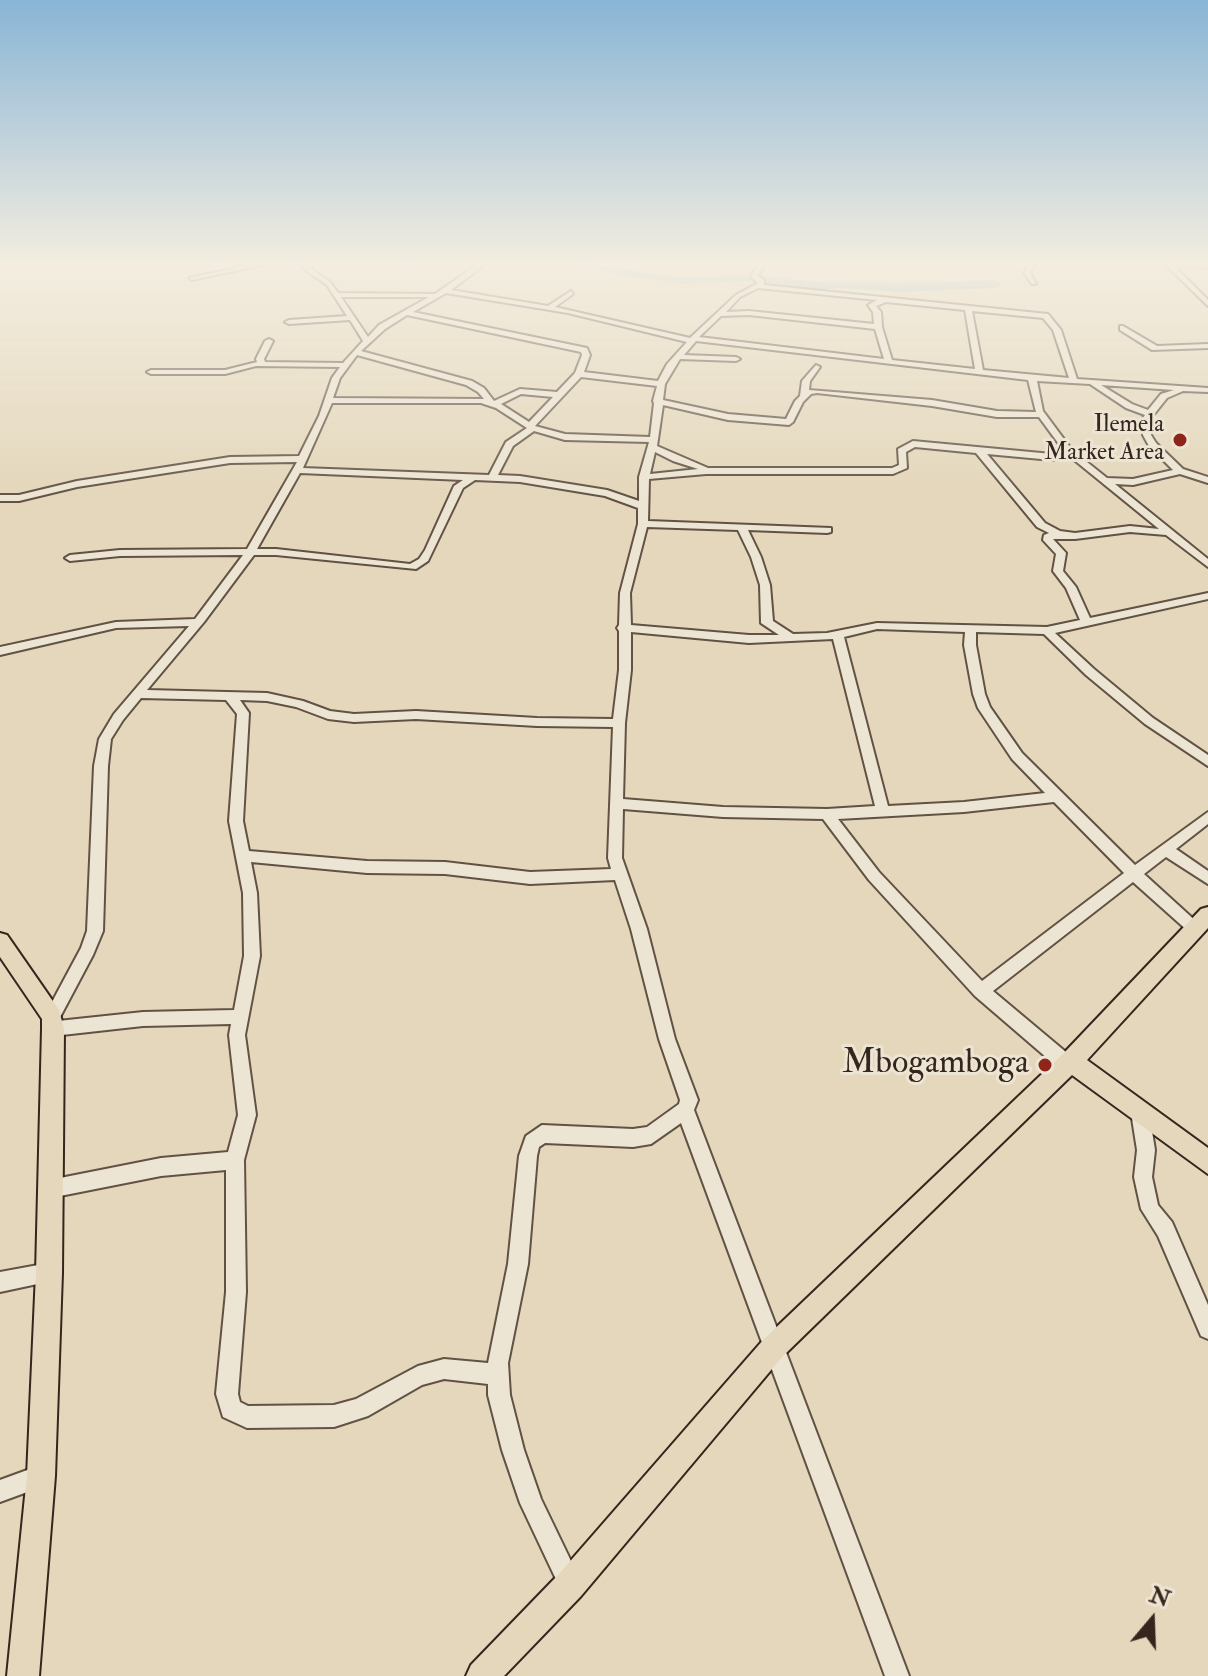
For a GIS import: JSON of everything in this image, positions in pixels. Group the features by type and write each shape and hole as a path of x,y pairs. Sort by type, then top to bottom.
{"main road":[{"path":"482,1676 570,1585 773,1348 1069,1063 1201,922"},
{"path":"0,941 52,1023 49,1273 41,1476 23,1676"},
{"path":"1069,1063 1206,1159"}],"street":[{"path":"262,364 260,359 269,341"},
{"path":"240,1017 52,1023 95,931 101,766 105,739 137,694 198,622 250,553 302,459 336,378 367,341"},
{"path":"492,478 509,444 532,427 546,407 579,374 586,355 584,350 542,341"},
{"path":"667,341 736,359"},
{"path":"570,1585 531,1503 513,1450 499,1395 500,1347 520,1252 525,1182 532,1142 542,1134 633,1138 651,1135 685,1110 689,1100 667,1039 639,929 619,874 614,832 625,670 625,591 643,524 644,477 653,443 661,384 693,341"},
{"path":"687,347 713,341"},
{"path":"687,347 713,341"},
{"path":"716,341 1032,378 1208,390"},
{"path":"883,341 889,361"},
{"path":"974,341 979,370"},
{"path":"1061,341 1073,379"},
{"path":"1144,341 1155,348 1208,346"},
{"path":"355,352 469,383 532,427 578,439 653,443 676,459 710,471"},
{"path":"151,372 225,372 262,364 344,365"},
{"path":"657,401 728,417 786,422 804,395 806,381 816,367"},
{"path":"579,374 661,384"},
{"path":"1032,378 1042,415 1069,452 1208,564"},
{"path":"1090,381 1129,406 1150,414"},
{"path":"1190,389 1169,393 1150,414 1146,424 1147,435 1180,471 1208,480"},
{"path":"495,404 515,391 558,395"},
{"path":"804,395 817,391 848,393 997,414 1042,415"},
{"path":"329,400 495,404 528,410 546,407"},
{"path":"644,477 710,471 881,472 902,469 900,453 913,444 1078,461"},
{"path":"979,450 1041,525 1058,534 1075,536 1146,528 1169,534"},
{"path":"1052,457 1069,452"},
{"path":"0,498 19,498 77,484 230,460 302,459"},
{"path":"296,470 475,476 555,484 607,493 643,506"},
{"path":"1104,481 1133,482 1180,471"},
{"path":"70,558 120,553 305,554 384,566 418,566 441,531 447,506 455,499 459,486 475,476"},
{"path":"643,524 827,530"},
{"path":"742,529 765,585 767,623 791,636"},
{"path":"1058,534 1048,537 1048,540 1061,553 1058,571 1071,587 1086,622"},
{"path":"623,628 720,638 838,635 877,626 1047,631 1208,596"},
{"path":"0,651 116,625 198,622"},
{"path":"971,629 970,645 984,708 1017,756 1054,797 1084,822 1133,873 1201,922"},
{"path":"1047,631 1149,721 1208,761"},
{"path":"838,635 883,812"},
{"path":"137,694 267,697 328,715 354,718 416,715 619,723"},
{"path":"229,695 243,713 236,821 252,914 252,950 237,1035 247,1115 235,1160 236,1292 227,1394 231,1409 247,1417 334,1416 360,1408 418,1376 444,1369 498,1374"},
{"path":"243,713 267,697"},
{"path":"618,804 723,812 827,814 964,807 1054,797"},
{"path":"827,814 874,876 981,991 1069,1063"},
{"path":"981,991 1208,817"},
{"path":"1166,850 1208,878"},
{"path":"244,856 367,867 445,868 530,878 619,874"},
{"path":"685,1110 897,1676"},
{"path":"1140,1112 1146,1150 1143,1177 1150,1209 1165,1229 1208,1329"},
{"path":"50,1189 161,1167 235,1160"},
{"path":"0,1282 49,1273"},
{"path":"0,1491 41,1476"}],"place":[{"name":"Ilemela Market Area","path":"1180,440"},
{"name":"Mbogamboga","path":"1045,1065"}]}
